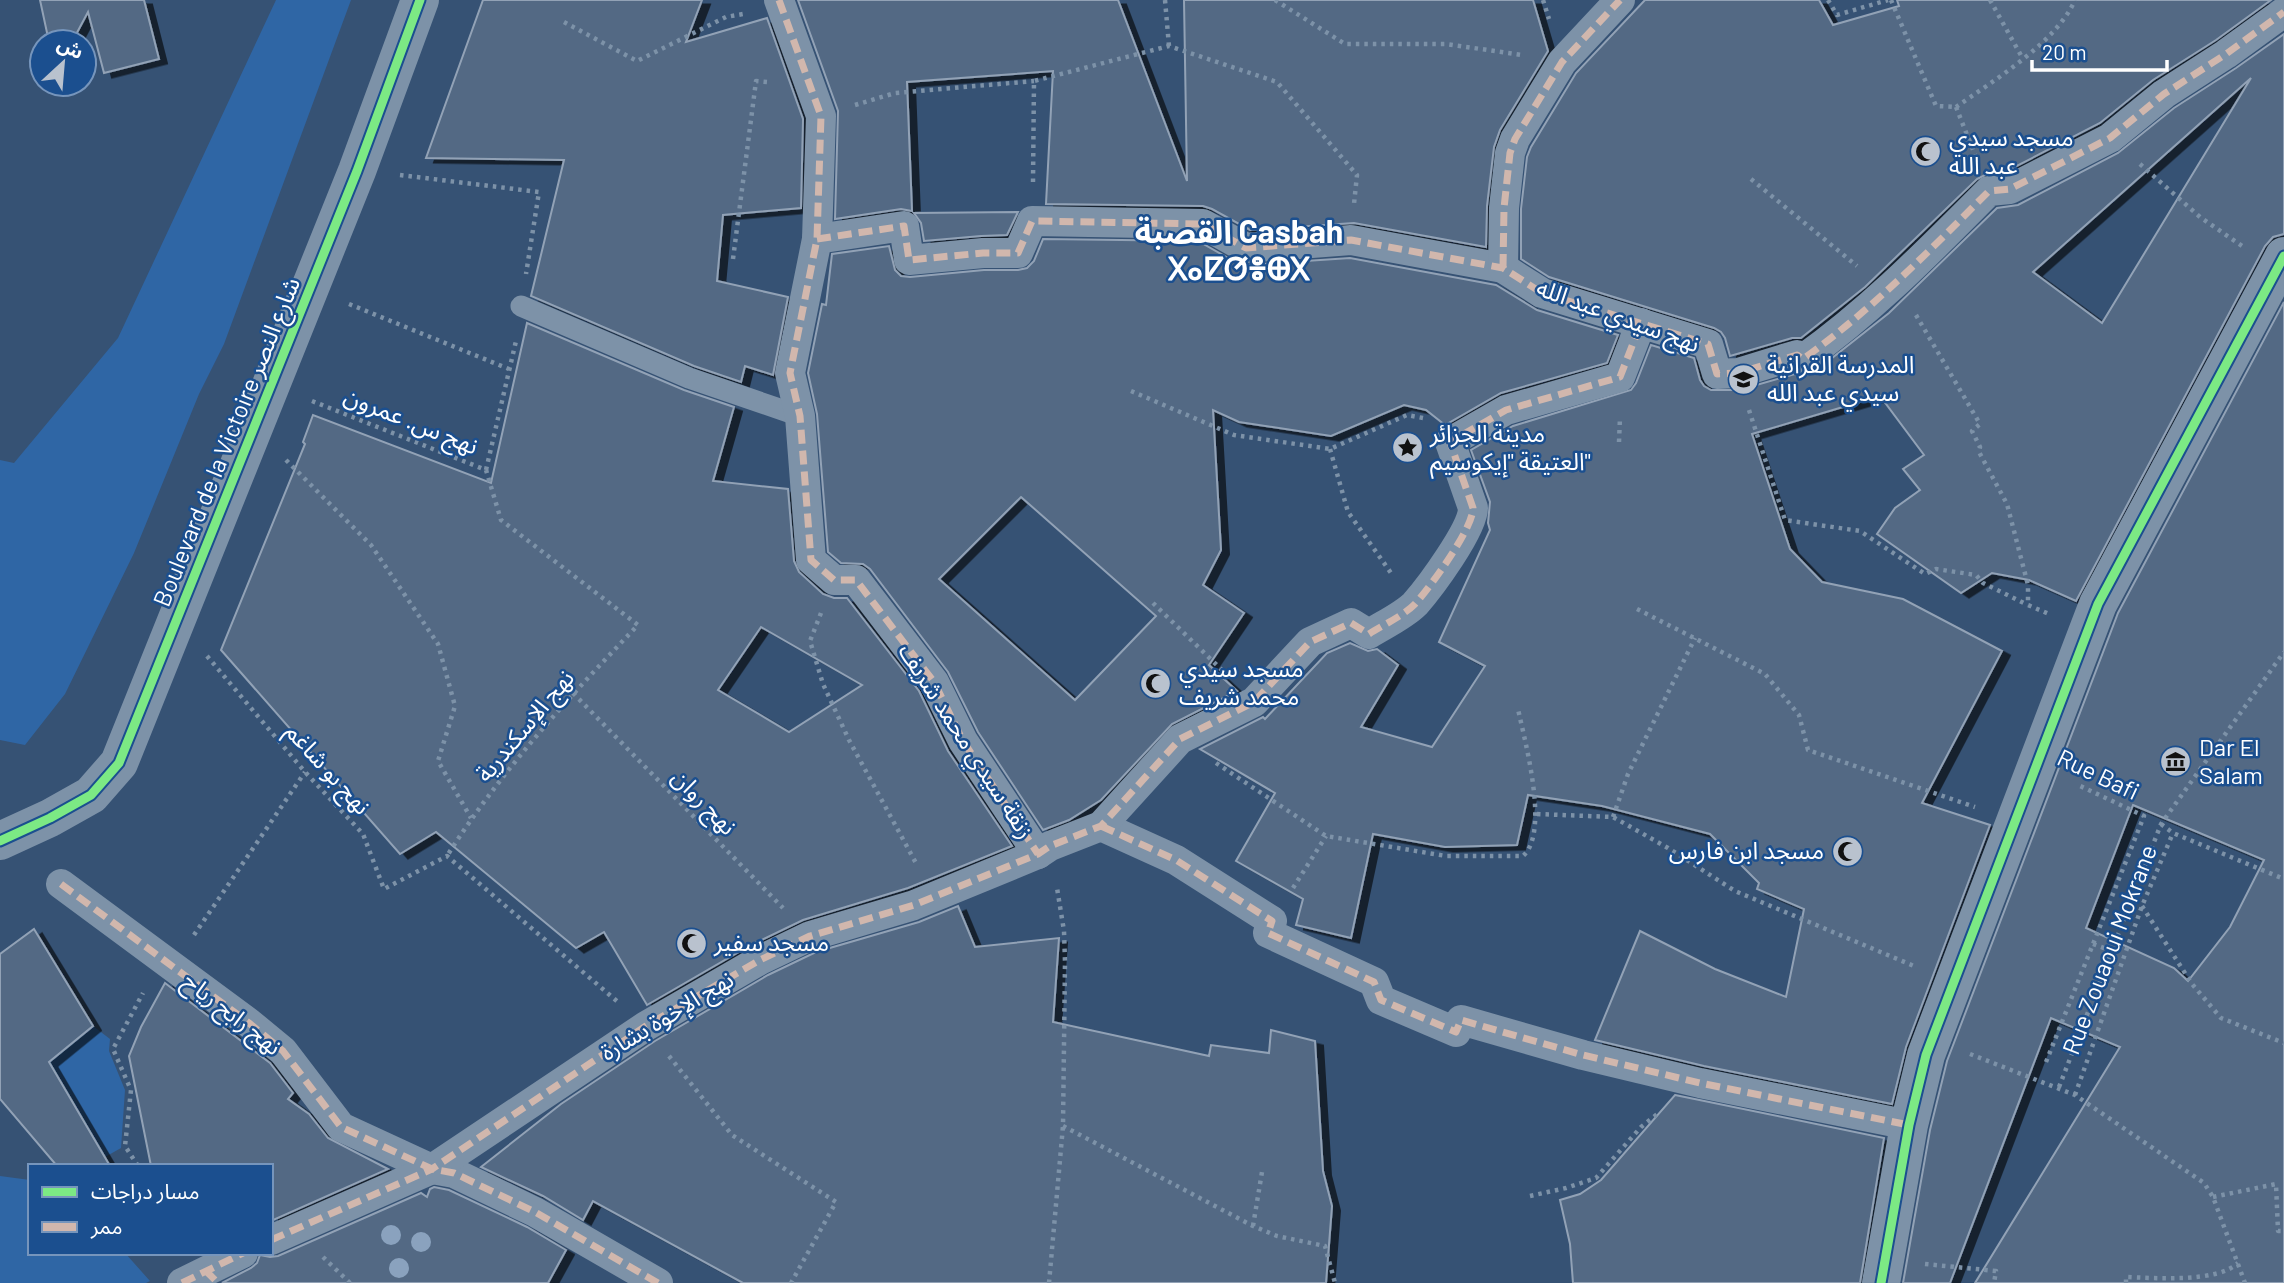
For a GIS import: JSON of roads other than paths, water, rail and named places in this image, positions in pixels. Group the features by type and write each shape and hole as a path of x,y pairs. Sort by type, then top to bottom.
{"street":[{"name":"Boulevard de la Victoire شارع النصر","path":"0,841 91,795 119,763 357,171 420,0"},
{"path":"1503,268 1504,208 1510,153 1515,139 1562,62 1620,0"},
{"path":"781,3 821,116 817,239 790,373 800,416"},
{"name":"نهج سيدي عبد الله","path":"817,239 904,226 908,260 983,253 1018,253 1032,221 1203,224 1246,248 1351,240 1503,268 1542,293 1708,344 1717,374 1738,373 1797,355 1804,359 1844,330 1892,287 1989,191 2010,189 2110,138 2164,94 2284,12"},
{"path":"1883,1272 1909,1125 1932,1039 2088,632 2106,587 2280,263"},
{"path":"1641,323 1620,377 1507,410 1450,442 1473,508 1473,515 1464,536 1413,606 1369,634 1352,624 1310,642 1254,702 1180,739 1101,826 1176,860 1272,921 1268,933 1374,982 1381,1000 1456,1032 1461,1020 1583,1055 1700,1083 1909,1125"},
{"name":"زنقة سيدي محمد شريف","path":"800,416 811,560 834,580 856,580 934,682 963,741 1044,850"},
{"name":"نهج الإخوة بشارة","path":"273,1239 432,1169 646,1026 760,960 810,936 935,898 1101,826"},
{"name":"نهج رابح رياح","path":"61,884 249,1023 282,1051 341,1127 432,1169 454,1173 535,1212 657,1283"},
{"path":"201,1279 240,1255"}],"lane":[{"path":"521,306 689,378 800,416"}],"place":[{"name":"مسجد سيدي عبد الله","path":"1926,152"},
{"name":"المدرسة القرانية سيدي عبد الله","path":"1744,379"},
{"name":"مدينة الجزائر العتيقة \"إيكوسيم\"","path":"1407,448"},
{"name":"مسجد سيدي محمد شريف","path":"1156,683"},
{"name":"Dar El Salam","path":"2176,762"},
{"name":"مسجد ابن فارس","path":"1847,851"},
{"name":"مسجد سفير","path":"691,943"}],"district":[{"name":"القصبة Casbah ⵝⴰⵇⵚⴻⴲⵝ","path":"1239,250"}]}
